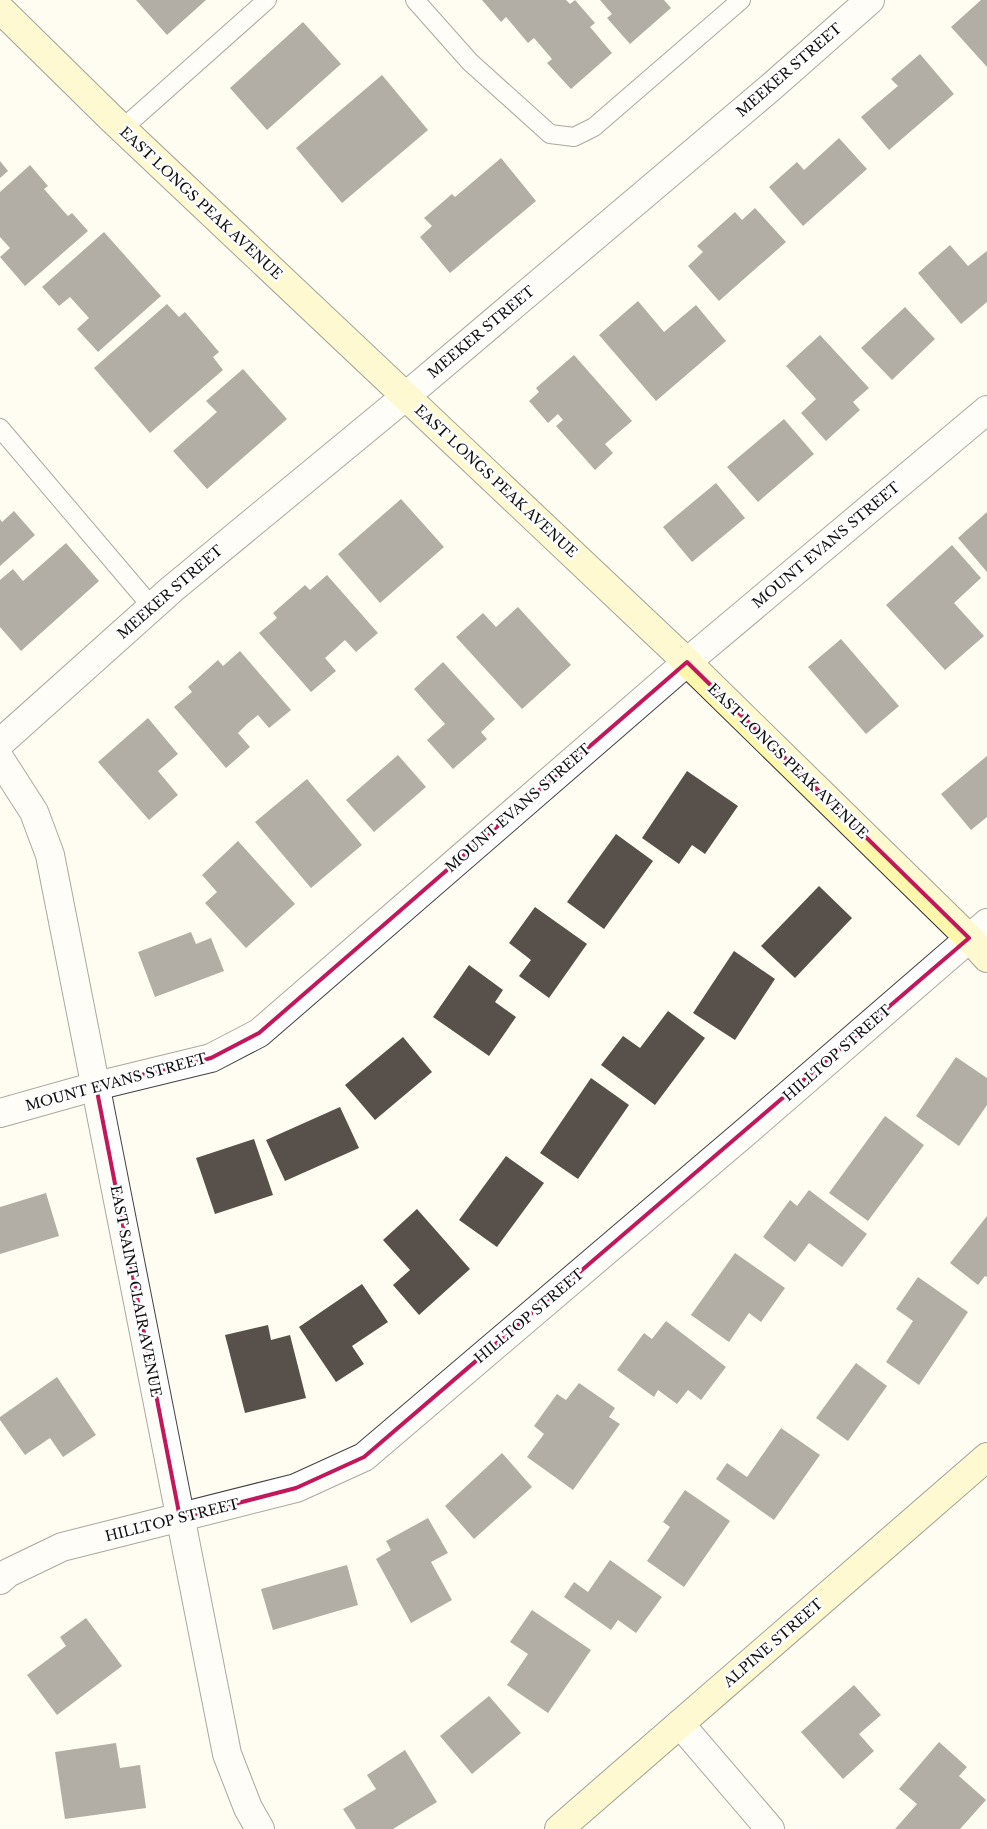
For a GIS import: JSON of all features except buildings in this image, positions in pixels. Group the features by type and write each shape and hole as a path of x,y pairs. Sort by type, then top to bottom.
{"street":[{"name":"MEEKER STREET","path":"0,742 152,607 406,396 770,88 870,0"},
{"name":"EAST LONGS PEAK AVENUE","path":"0,9 122,129 981,940"},
{"name":"MOUNT EVANS STREET","path":"0,1113 96,1086 211,1058 259,1033 687,662 987,410"},
{"name":"EAST SAINT CLAIR AVENUE","path":"0,759 34,812 50,855 227,1754 248,1808 260,1829"},
{"name":"HILLTOP STREET","path":"0,1580 8,1572 62,1546 296,1488 364,1456 740,1136 981,940"},
{"name":"ALPINE STREET","path":"559,1829 987,1457"},
{"path":"680,1724 770,1829"}],"lane":[{"path":"122,129 267,0"},
{"path":"414,0 470,62 550,134 574,137 594,127 742,0"},
{"path":"0,428 152,607"}],"highlighted area":[{"path":"687,662 969,938 364,1457 296,1488 180,1518 96,1086 211,1058 259,1033"}]}
